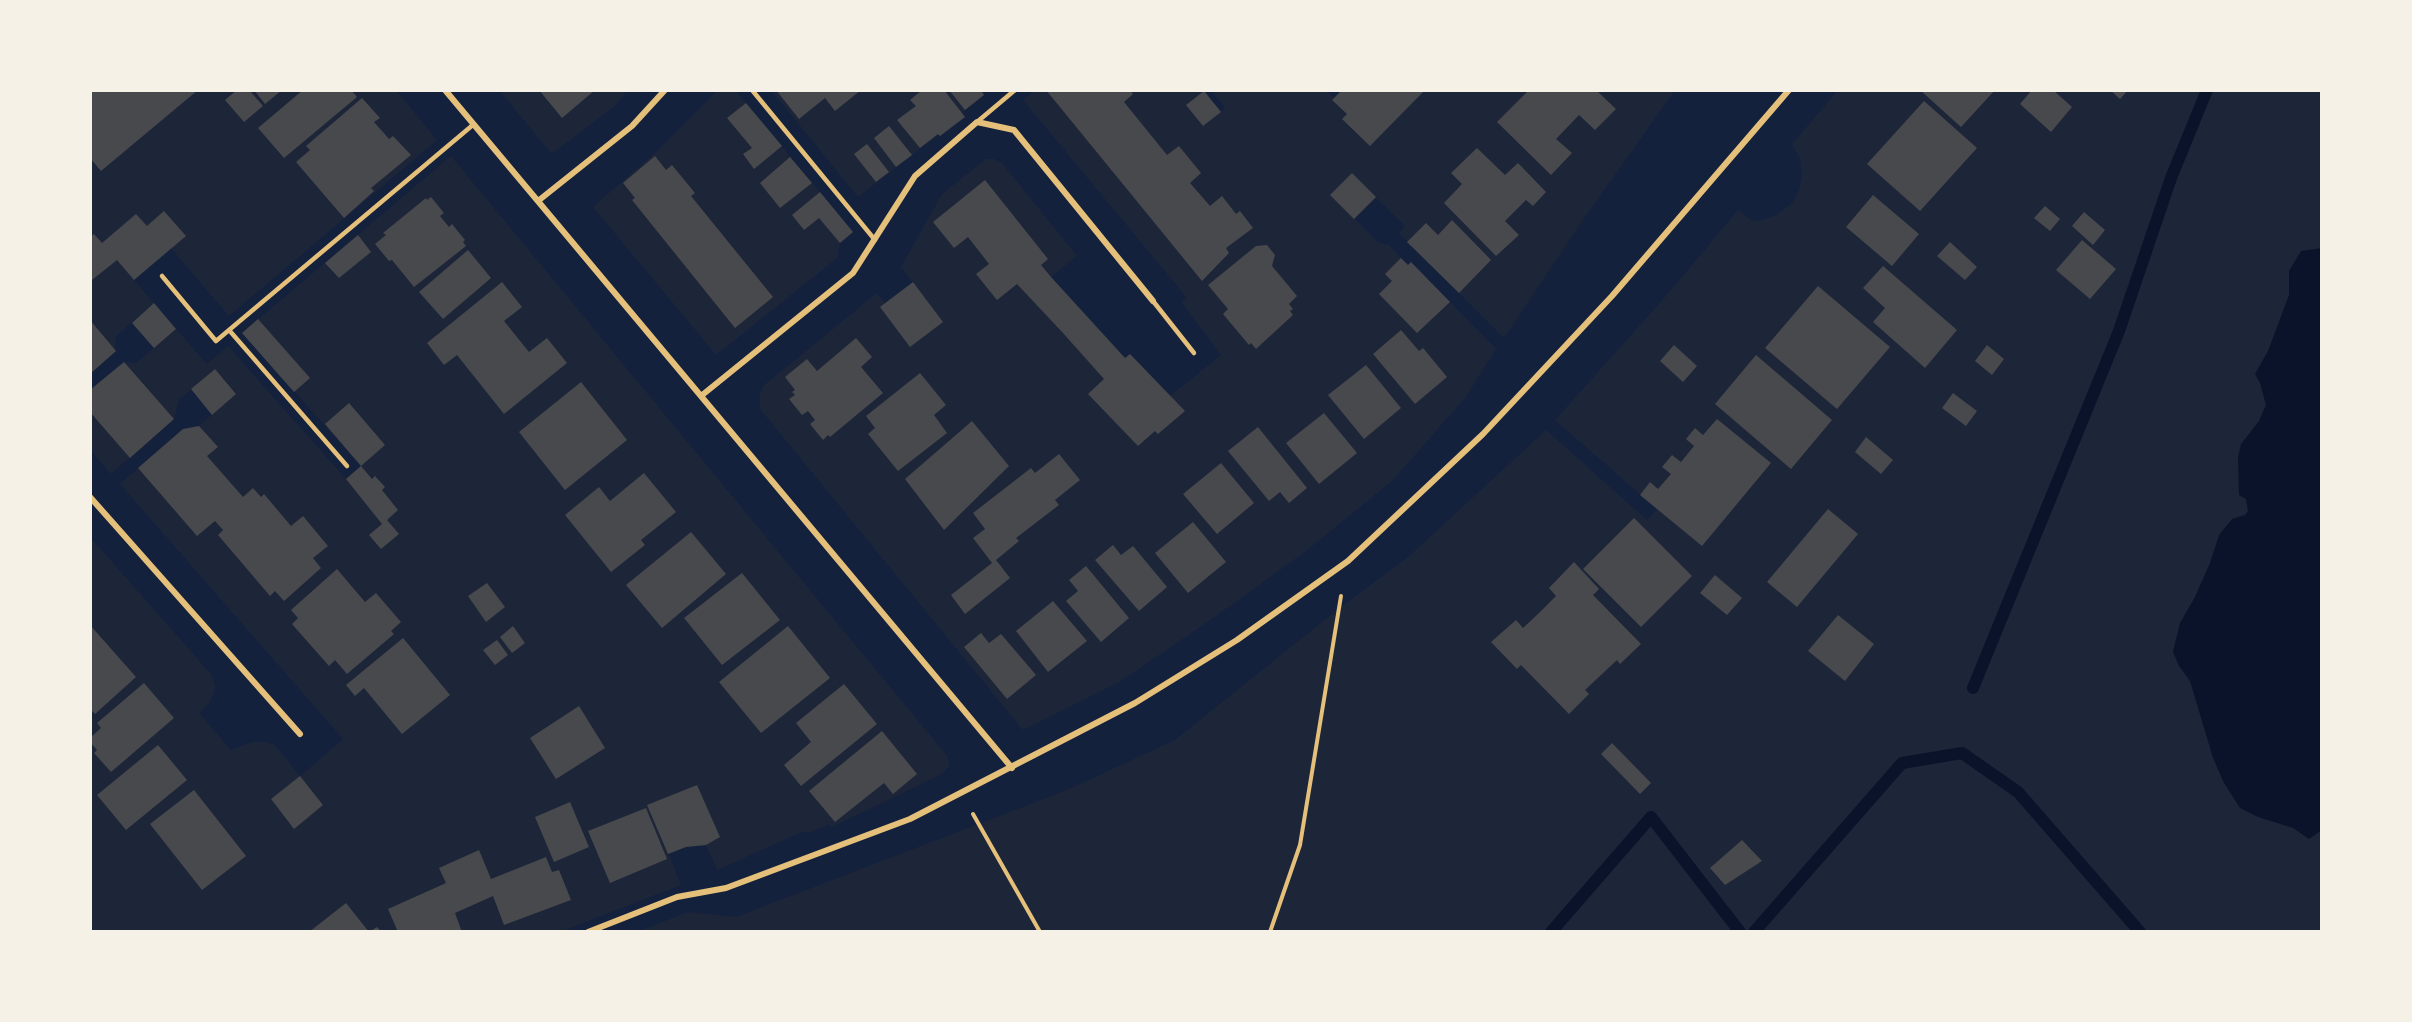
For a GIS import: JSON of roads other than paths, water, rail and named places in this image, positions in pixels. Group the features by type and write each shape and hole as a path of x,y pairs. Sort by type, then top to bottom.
{"street":[{"path":"446,90 1012,768"},
{"path":"538,201 632,126 664,90"},
{"path":"588,932 677,897 726,888 910,819 1135,703 1218,652 1347,561 1483,434 1612,296 1789,90"},
{"path":"701,396 853,273 915,176 977,122 1014,130 1153,302"},
{"path":"90,497 300,734"}],"lane":[{"path":"752,90 874,240"},
{"path":"977,122 1015,90"},
{"path":"162,276 216,341 474,124"},
{"path":"1153,302 1194,353"},
{"path":"229,330 346,466"}],"waterway":[{"path":"1973,688 2119,331 2171,178 2207,90"},
{"path":"1754,932 1902,763 1962,753 2018,792 2140,932"},
{"path":"1551,932 1651,817 1740,932"}]}
